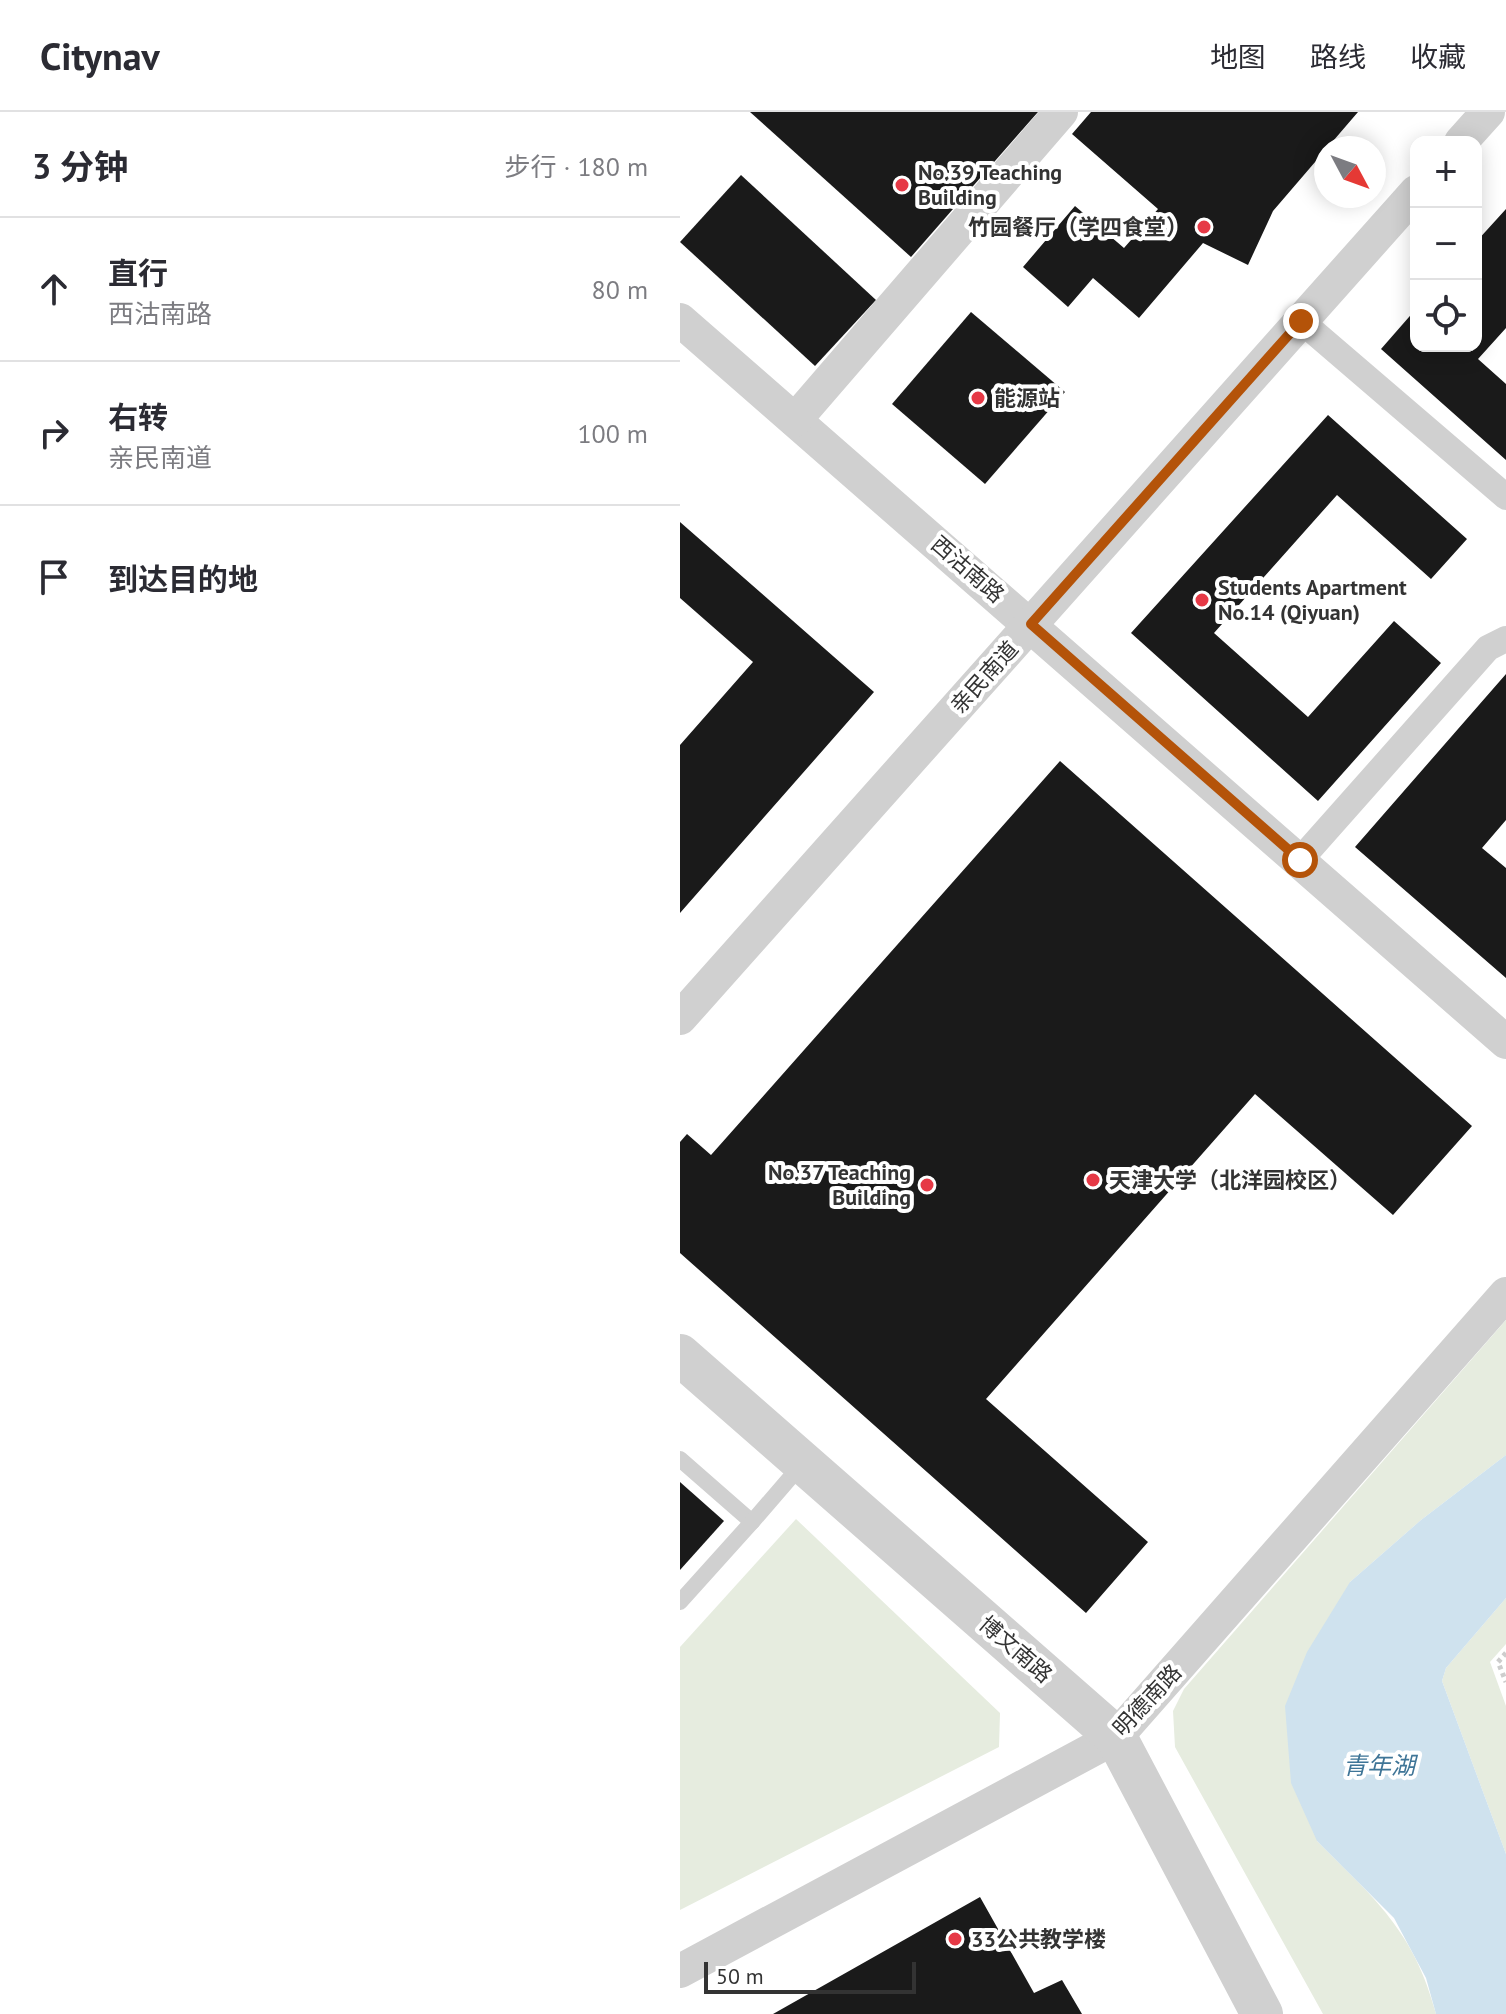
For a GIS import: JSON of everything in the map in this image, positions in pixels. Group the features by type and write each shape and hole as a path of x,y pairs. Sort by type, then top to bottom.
{"street":[{"path":"795,420 1061,112"},
{"path":"1466,136 1488,112"},
{"name":"亲民南道","path":"680,1018 1410,199"},
{"name":"西沽南路","path":"680,320 1506,1042"},
{"path":"1301,321 1506,497"},
{"path":"1300,860 1488,648 1506,639"},
{"name":"明德南路","path":"680,1971 1116,1737 1506,1294"},
{"name":"博文南路","path":"680,1355 1116,1737 1262,2014"}],"lane":[{"path":"680,1459 752,1522"},
{"path":"680,1602 803,1463"}],"path":[{"path":"1506,1653 1498,1662 1506,1682"}],"shaded area":[{"path":"1506,1320 1506,1455 1421,1520 1350,1582 1317,1841 1374,1899 1404,1938 1427,1985 1436,2014 1323,2014 1175,1747 1173,1711 1184,1689"},
{"path":"796,1519 1000,1713 999,1747 680,1910 680,1647"},
{"path":"1506,1598 1506,1644 1490,1662 1506,1706 1506,1854 1442,1681 1446,1668"}],"water":[{"name":"青年湖","path":"1506,1455 1506,1598 1446,1668 1442,1681 1506,1854 1506,2014 1436,2014 1426,1978 1394,1918 1317,1841 1291,1783 1285,1706 1307,1652 1350,1582 1421,1520"}],"building":[{"name":"No.39 Teaching Building","path":"750,112 1038,112 911,257"},
{"name":"竹园餐厅（学四食堂）","path":"1091,112 1358,112 1337,136 1314,136 1314,163 1273,211 1248,265 1203,243 1139,318 1093,278 1068,307 1023,267 1075,206 1124,248 1158,209 1072,134"},
{"path":"741,175 876,300 815,366 680,242"},
{"path":"1506,209 1506,328 1478,359 1506,384 1506,460 1381,349 1410,316 1410,352 1482,352 1482,235"},
{"name":"能源站","path":"971,312 1065,392 985,484 892,404"},
{"name":"Students Apartment No.14 (Qiyuan)","path":"1328,415 1467,539 1431,579 1337,495 1214,633 1308,717 1394,621 1441,663 1318,801 1131,633"},
{"path":"680,522 874,692 680,913 680,745 753,662 680,598"},
{"path":"1506,674 1506,820 1482,848 1506,868 1506,978 1355,847"},
{"name":"No.37 Teaching Building","path":"1060,761 1472,1126 1393,1215 1255,1094 986,1399 1148,1542 1086,1613 680,1253 680,1142 687,1134 711,1155"},
{"path":"680,1482 724,1521 680,1570"},
{"name":"33公共教学楼","path":"980,1897 1034,1993 1062,1980 1082,2014 773,2014"}],"place":[{"name":"No.39 Teaching Building","path":"902,185"},
{"name":"竹园餐厅（学四食堂）","path":"1204,227"},
{"name":"能源站","path":"978,398"},
{"name":"Students Apartment No.14 (Qiyuan)","path":"1202,600"},
{"name":"天津大学（北洋园校区）","path":"1093,1180"},
{"name":"No.37 Teaching Building","path":"927,1185"},
{"name":"33公共教学楼","path":"955,1939"}],"route":[{"path":"1300,860 1031,624 1301,321"}]}
